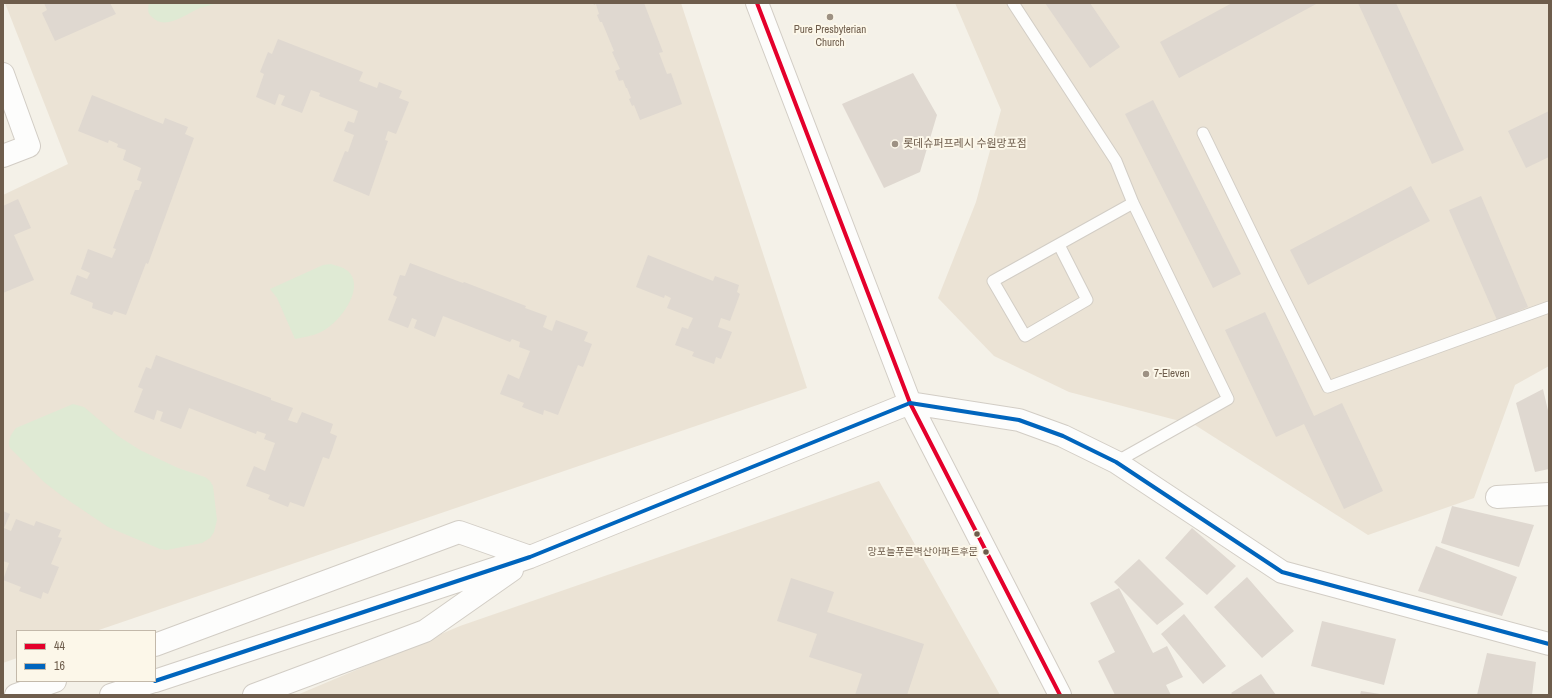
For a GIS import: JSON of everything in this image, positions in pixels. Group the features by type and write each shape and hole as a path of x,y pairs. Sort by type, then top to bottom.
{"street":[{"path":"756,3 910,403 1060,695"},
{"path":"3,74 29,146 3,156"},
{"path":"156,680 530,557 910,403 1019,420 1063,436 1116,462 1282,572 1549,644"},
{"path":"1497,497 1549,494"},
{"path":"156,644 459,532 530,557"},
{"path":"254,695 425,631 530,557"},
{"path":"16,695 52,682"},
{"path":"111,695 151,682"}],"lane":[{"path":"1013,3 1116,161 1133,203 1228,399 1116,462"},
{"path":"1203,133 1328,387 1549,307"},
{"path":"1059,245 1087,300 1025,336 994,281 1133,203"}],"shaded area":[{"path":"5,3 681,3 807,388 99,630 16,630 16,658 3,663 3,195 68,164"},
{"path":"955,3 1549,3 1549,366 1515,385 1474,498 1368,535 1195,425 1069,392 994,356 938,298 976,202 1001,110"},
{"path":"879,481 1000,695 297,695 460,626"}],"green space":[{"path":"149,3 218,3 200,8 176,20 163,22 157,21 149,14"},
{"path":"331,264 348,271 353,279 354,287 352,297 341,315 326,329 316,334 295,339 277,298 270,289 323,265"},
{"path":"73,404 84,407 118,436 140,450 178,468 205,477 210,481 213,486 217,520 214,532 210,538 202,543 167,550 160,549 108,527 44,482 10,448 10,438 16,428"}],"building":[{"path":"44,3 110,3 116,14 55,41 42,13 47,10"},
{"path":"593,3 644,3 663,52 659,53 667,74 671,73 682,104 640,120 634,105 632,106 629,99 631,98 623,80 619,81 615,71 620,69 612,52 614,51 602,22 600,22 597,15 599,14 596,4 594,5"},
{"path":"1045,3 1090,3 1120,47 1090,68"},
{"path":"1232,3 1318,3 1179,78 1160,42"},
{"path":"1358,3 1396,3 1464,150 1432,164"},
{"path":"278,39 363,72 359,81 377,88 379,82 402,91 399,98 409,102 396,134 388,131 385,140 388,141 369,196 333,181 345,151 348,152 354,135 344,131 348,121 354,123 358,111 319,96 320,93 311,90 302,113 281,105 285,96 279,94 275,105 256,97 264,74 260,72 268,52 272,54"},
{"name":"롯데슈퍼프레시 수원망포점","path":"913,73 937,115 920,172 884,188 842,104"},
{"path":"92,95 163,124 165,118 188,127 185,134 194,138 148,264 146,263 126,315 114,311 112,315 92,308 93,303 70,294 77,275 87,279 90,273 81,269 88,249 112,258 116,249 113,248 135,190 139,190 142,182 137,180 141,168 123,160 126,150 117,147 118,144 109,140 108,143 78,131"},
{"path":"1153,100 1241,274 1213,288 1125,114"},
{"path":"1549,111 1549,157 1526,168 1508,131"},
{"path":"1411,186 1430,221 1308,285 1290,250"},
{"path":"1481,196 1528,307 1497,320 1449,210"},
{"path":"18,199 31,228 14,235 34,280 3,293 3,206"},
{"path":"648,255 713,281 715,276 739,285 737,292 740,294 730,321 721,318 718,327 732,332 721,359 716,357 714,364 692,356 694,352 675,345 682,327 688,329 693,318 667,308 671,298 665,295 664,298 636,287"},
{"path":"410,263 463,283 464,282 526,306 525,308 547,316 543,327 552,331 556,320 588,332 584,341 592,344 583,367 578,365 558,415 544,410 543,415 522,407 524,403 500,394 508,374 519,379 530,351 519,347 520,342 512,339 510,342 443,316 435,337 414,328 417,320 412,318 408,328 388,320 397,297 393,295 400,275 405,276"},
{"path":"1265,312 1314,416 1342,403 1383,491 1344,509 1304,424 1276,437 1225,330"},
{"path":"156,355 271,398 271,400 293,408 288,420 297,423 302,412 333,424 330,433 337,436 329,459 323,457 304,507 290,502 288,507 268,499 270,495 246,486 254,466 265,471 275,443 264,439 266,434 257,431 256,434 189,408 181,429 160,421 163,412 157,410 154,420 134,412 143,389 138,387 146,367 151,369"},
{"path":"1543,389 1549,415 1549,469 1535,472 1516,403"},
{"path":"1452,506 1534,525 1519,567 1441,543"},
{"path":"3,511 10,514 4,528 11,531 16,519 34,526 36,521 61,530 58,537 62,538 51,564 59,567 48,594 43,592 41,599 19,591 21,587 3,580 9,563 3,561"},
{"path":"1192,528 1236,566 1207,595 1165,558"},
{"path":"1436,546 1517,577 1502,616 1418,591"},
{"path":"1139,559 1184,604 1157,625 1114,582"},
{"path":"1247,577 1294,631 1262,658 1214,607"},
{"path":"791,578 834,592 827,612 924,644 907,695 855,695 862,674 809,657 817,634 777,621"},
{"path":"1119,588 1153,653 1167,646 1183,677 1166,685 1171,695 1115,695 1098,661 1115,652 1090,603"},
{"path":"1184,614 1226,666 1203,684 1161,634"},
{"path":"1322,621 1396,639 1384,685 1311,666"},
{"path":"1487,653 1536,662 1532,695 1477,695"},
{"path":"1261,674 1276,695 1233,695 1231,693"},
{"path":"1361,691 1380,694 1360,695"}],"transit line":[{"name":"44","path":"757,3 910,403 1060,695"},
{"name":"16","path":"156,681 530,557 910,403 1019,420 1063,436 1116,462 1282,572 1549,644"}],"place":[{"name":"Pure Presbyterian Church","path":"830,17"},
{"name":"롯데슈퍼프레시 수원망포점","path":"895,144"},
{"name":"7-Eleven","path":"1146,374"},
{"name":"망포늘푸른벽산아파트후문","path":"986,552"}]}
